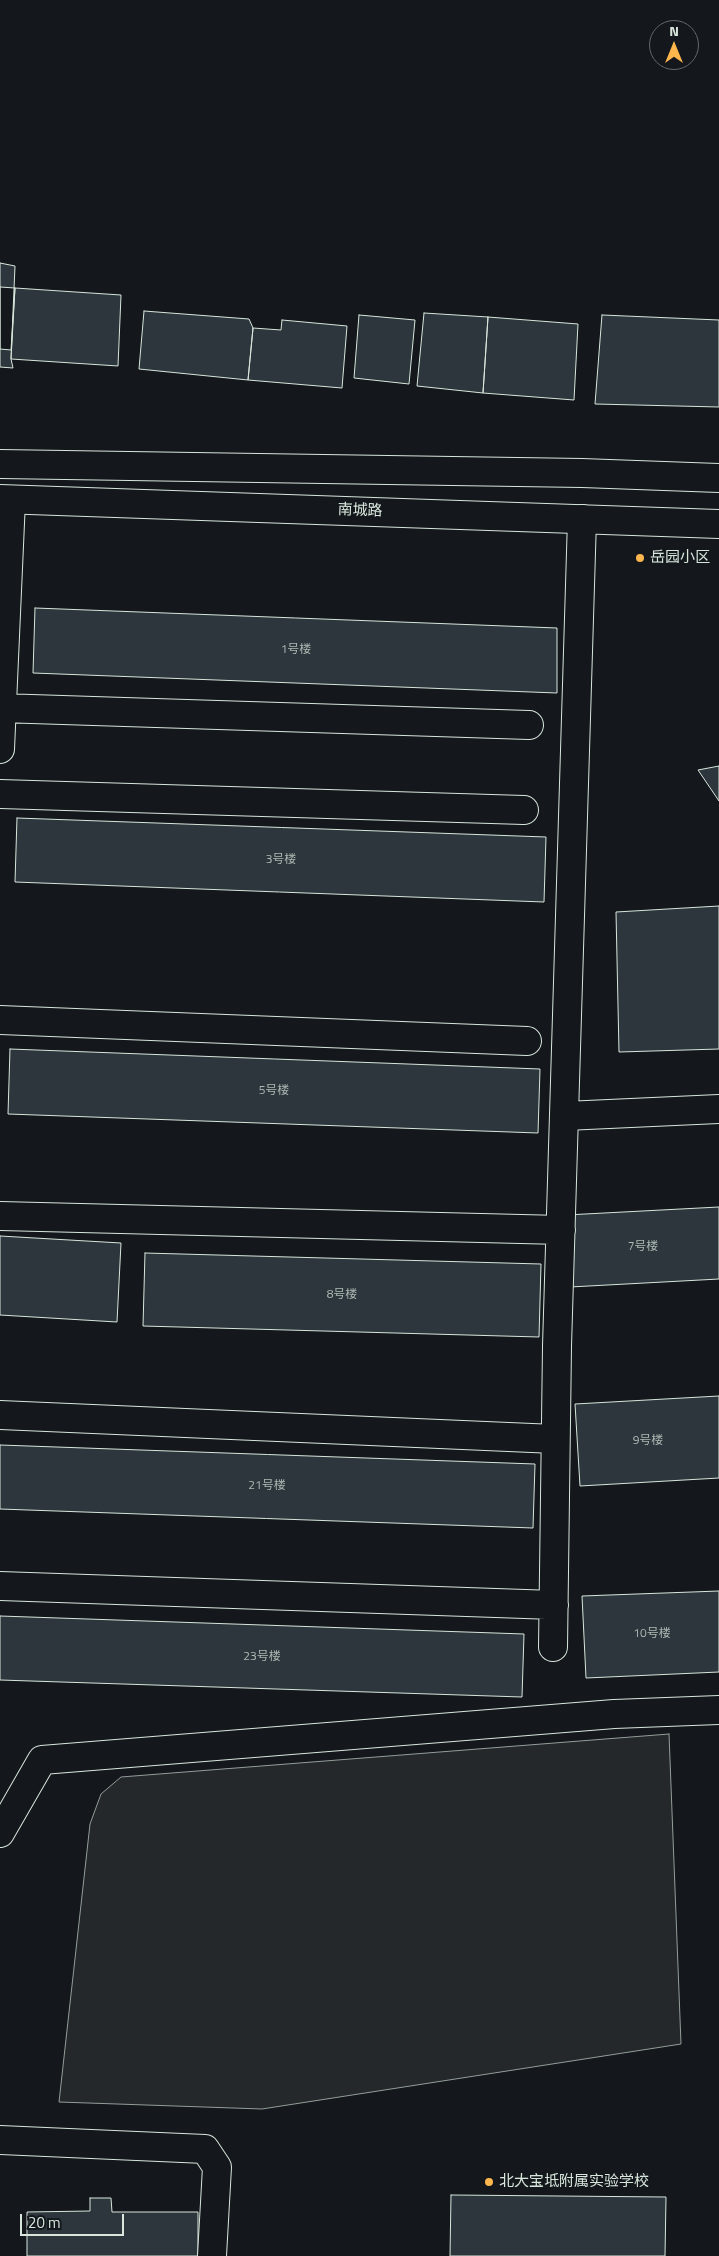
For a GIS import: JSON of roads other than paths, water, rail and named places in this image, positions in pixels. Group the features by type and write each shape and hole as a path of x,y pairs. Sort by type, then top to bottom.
{"street":[{"path":"0,464 572,473 719,478"},
{"path":"0,749 6,499"},
{"name":"南城路","path":"6,499 719,524"},
{"path":"553,1647 555,1439 582,519"},
{"path":"1,708 529,725"},
{"path":"0,794 524,810"},
{"path":"0,1020 527,1041"},
{"path":"565,1116 719,1109"},
{"path":"0,1216 561,1230"},
{"path":"0,1415 555,1439"},
{"path":"0,1586 554,1606"},
{"path":"0,1833 42,1760 614,1714 719,1710"},
{"path":"0,2140 205,2149 217,2167 212,2256"}],"place":[{"name":"岳园小区","path":"640,558"},
{"name":"北大宝坻附属实验学校","path":"489,2182"}]}
